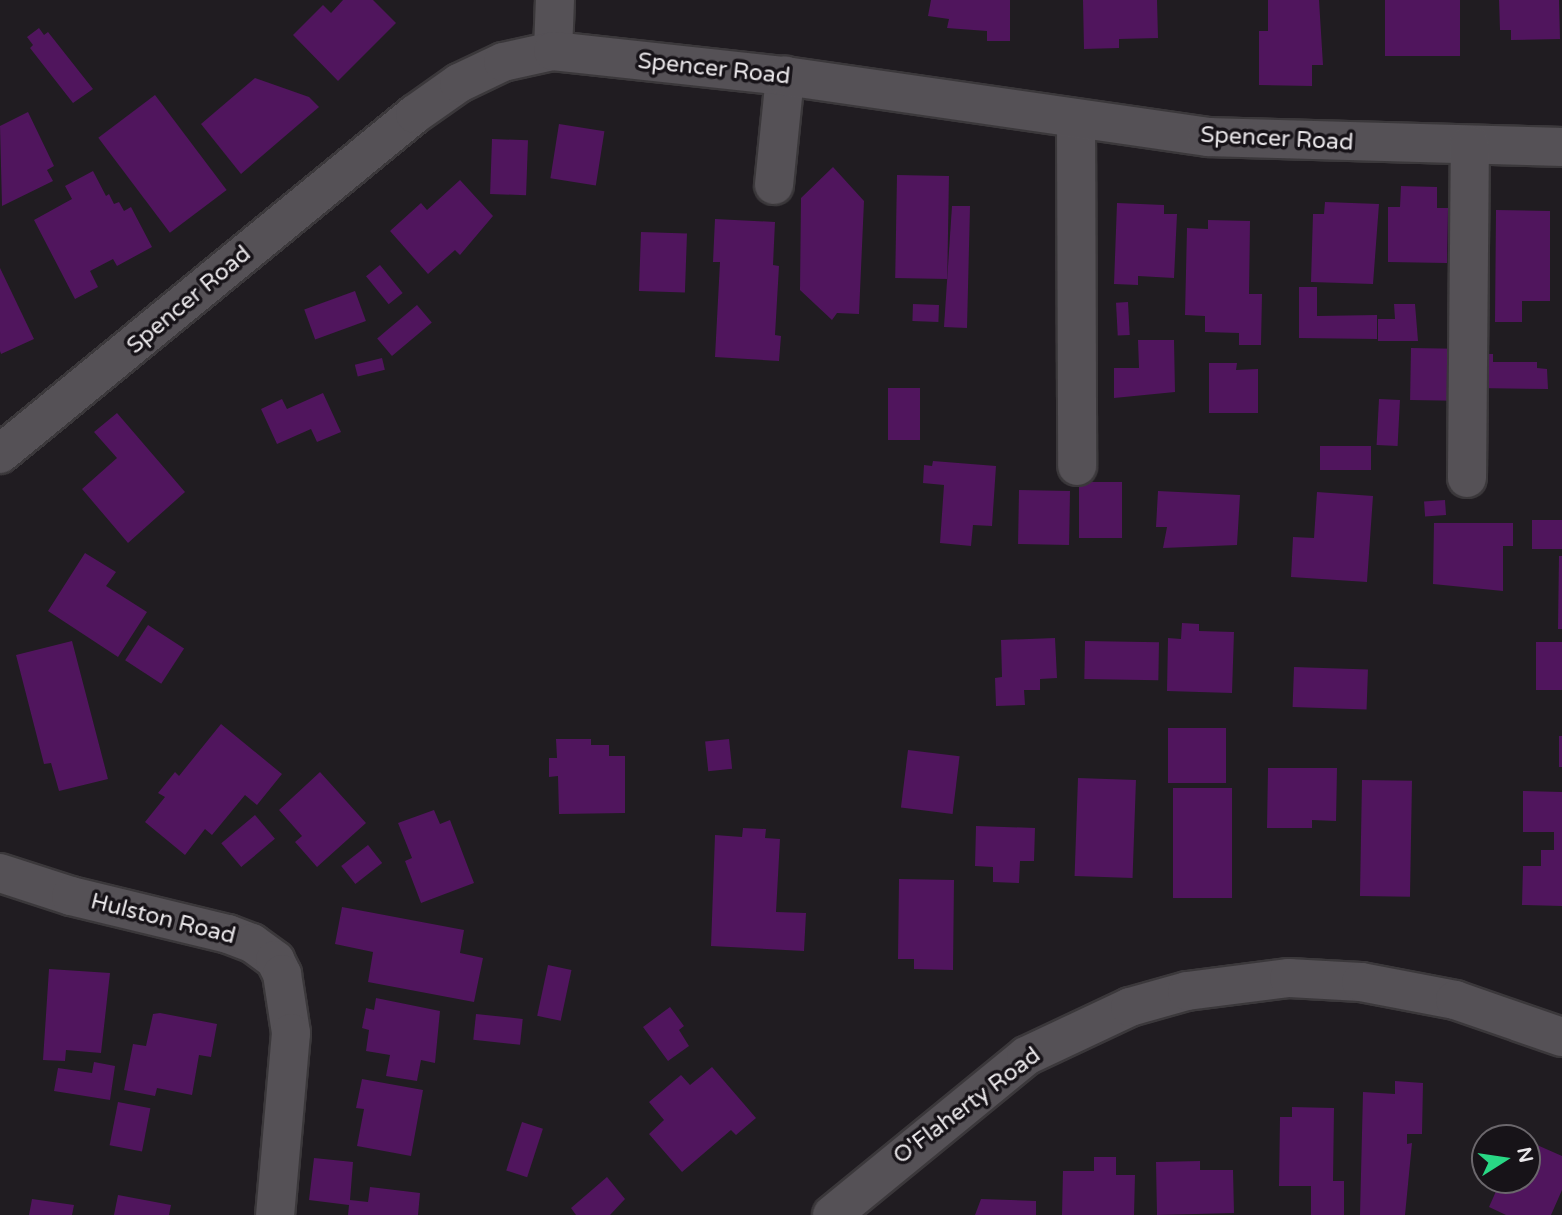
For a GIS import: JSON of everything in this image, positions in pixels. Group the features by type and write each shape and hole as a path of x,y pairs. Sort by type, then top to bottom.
{"street":[{"path":"554,51 555,0"},
{"name":"Spencer Road","path":"0,454 415,114 459,83 503,62 554,51 785,76 1208,137 1562,147"},
{"path":"774,185 785,76"},
{"path":"1076,119 1077,466"},
{"path":"1467,478 1470,145"},
{"name":"Hulston Road","path":"0,873 71,896 228,934 252,943 275,960 282,974 290,1033 275,1215"},
{"name":"O'Flaherty Road","path":"832,1215 949,1115 1027,1056 1130,1007 1187,991 1289,978 1361,982 1455,1000 1562,1037"}],"building":[{"path":"343,0 373,0 396,23 338,81 293,35 323,5 331,13"},
{"path":"931,0 1010,0 1010,41 987,41 987,31 947,28 949,19 928,16"},
{"path":"1083,0 1157,0 1158,38 1119,39 1119,48 1084,49"},
{"path":"1268,0 1319,0 1323,65 1312,65 1312,86 1259,85 1259,31 1268,31"},
{"path":"1385,0 1460,0 1460,56 1385,56"},
{"path":"1499,0 1559,0 1560,39 1511,40 1511,30 1500,30"},
{"path":"39,28 44,35 48,32 93,89 73,103 30,48 33,45 27,37"},
{"path":"255,78 309,97 319,107 241,174 201,124"},
{"path":"155,95 227,190 170,233 98,138"},
{"path":"28,112 54,166 47,170 53,181 2,206 0,126"},
{"path":"559,124 604,131 596,186 550,178"},
{"path":"492,139 528,140 526,195 490,194"},
{"path":"833,167 864,201 859,314 837,313 832,320 800,290 801,198"},
{"path":"93,171 106,196 109,194 114,204 119,202 124,211 131,207 152,247 117,266 113,259 90,271 98,287 75,299 34,220 72,199 65,186"},
{"path":"897,175 949,176 947,279 895,278"},
{"path":"460,180 493,216 460,255 455,250 428,274 390,231 421,203 427,210"},
{"path":"1401,186 1437,187 1437,208 1448,208 1447,263 1388,262 1388,207 1400,207"},
{"path":"1325,202 1379,204 1373,284 1311,282 1313,214 1324,214"},
{"path":"1117,203 1164,205 1164,214 1177,214 1174,278 1138,276 1138,285 1114,284"},
{"path":"952,206 970,206 967,328 944,327"},
{"path":"1496,210 1550,211 1550,301 1522,301 1522,322 1495,322"},
{"path":"715,219 775,222 773,265 779,266 775,335 781,336 779,361 715,357 720,262 713,262"},
{"path":"1208,220 1250,221 1249,294 1262,294 1261,345 1239,345 1239,333 1205,332 1205,316 1185,315 1187,228 1208,229"},
{"path":"641,232 687,234 685,293 639,291"},
{"path":"380,265 403,293 389,304 366,276"},
{"path":"0,268 34,339 1,354 0,351"},
{"path":"1299,287 1317,287 1317,316 1377,315 1377,339 1299,338"},
{"path":"355,291 366,321 315,340 304,309"},
{"path":"1128,302 1130,335 1118,336 1116,303"},
{"path":"913,304 939,305 938,322 912,321"},
{"path":"1394,304 1415,304 1418,341 1378,341 1378,319 1395,319"},
{"path":"417,305 432,323 392,356 377,338"},
{"path":"1138,340 1174,340 1175,392 1114,398 1114,368 1139,368"},
{"path":"1411,348 1456,349 1455,401 1410,400"},
{"path":"1476,354 1493,354 1493,362 1537,362 1537,368 1547,369 1548,389 1476,388"},
{"path":"382,358 385,370 358,376 355,365"},
{"path":"1209,363 1237,363 1236,370 1258,369 1258,413 1209,413"},
{"path":"888,388 920,388 920,440 888,440"},
{"path":"323,393 341,432 317,442 311,429 277,444 261,409 282,399 287,409"},
{"path":"1379,399 1400,400 1398,446 1377,445"},
{"path":"117,413 185,492 128,543 82,489 117,458 94,432"},
{"path":"1320,446 1371,446 1371,470 1320,470"},
{"path":"933,461 996,466 992,526 973,525 971,546 940,543 944,485 923,483 924,465 932,466"},
{"path":"1079,482 1122,482 1122,538 1079,538"},
{"path":"1019,490 1070,491 1069,545 1018,544"},
{"path":"1158,491 1240,495 1237,545 1163,548 1167,527 1156,527"},
{"path":"1317,492 1373,496 1367,582 1291,577 1293,537 1314,538"},
{"path":"1445,500 1446,515 1425,516 1424,501"},
{"path":"1532,520 1562,520 1562,549 1532,549"},
{"path":"1434,523 1513,523 1513,546 1503,546 1503,591 1433,584"},
{"path":"85,553 116,572 106,586 147,612 118,657 48,611"},
{"path":"1559,556 1562,556 1562,629 1558,629"},
{"path":"1182,623 1199,624 1199,631 1234,632 1232,693 1167,691 1168,638 1181,639"},
{"path":"148,625 184,648 161,684 125,660"},
{"path":"1055,638 1057,678 1040,679 1040,690 1024,690 1025,705 996,706 995,678 1002,677 1001,640"},
{"path":"72,641 108,779 59,791 51,763 44,764 16,655"},
{"path":"1085,641 1159,642 1158,680 1084,679"},
{"path":"1536,642 1562,642 1562,690 1536,690"},
{"path":"1294,667 1368,670 1367,710 1293,707"},
{"path":"221,724 282,774 257,805 245,795 212,835 205,829 185,855 145,822 165,797 158,793 175,772 179,776"},
{"path":"1168,728 1226,728 1226,783 1168,783"},
{"path":"1559,736 1562,736 1562,767 1559,767"},
{"path":"556,739 591,739 591,745 609,745 609,756 625,756 625,813 559,814 558,776 549,777 549,758 557,758"},
{"path":"729,739 732,769 708,771 705,742"},
{"path":"908,750 960,756 953,814 901,808"},
{"path":"1268,768 1337,768 1336,821 1312,820 1312,828 1267,828"},
{"path":"320,772 366,823 317,867 295,842 302,836 279,810"},
{"path":"1078,778 1136,780 1133,878 1075,876"},
{"path":"1362,780 1412,781 1410,897 1360,896"},
{"path":"1173,788 1232,788 1232,898 1173,898"},
{"path":"1523,791 1562,792 1562,906 1522,905 1523,866 1541,866 1541,850 1554,850 1554,832 1523,832"},
{"path":"434,810 440,824 450,820 474,883 421,903 405,861 412,858 398,823"},
{"path":"255,815 275,839 241,867 221,843"},
{"path":"976,826 1035,828 1034,861 1020,861 1019,883 993,882 993,867 975,866"},
{"path":"743,828 766,829 765,838 780,839 776,912 806,913 804,951 711,946 715,835 742,837"},
{"path":"368,845 382,863 355,884 341,866"},
{"path":"899,879 954,880 953,970 914,969 914,959 898,959"},
{"path":"342,907 464,930 460,953 483,958 474,1002 368,982 373,952 335,944"},
{"path":"548,965 571,970 561,1021 537,1016"},
{"path":"49,969 110,973 101,1053 66,1050 65,1061 43,1060"},
{"path":"376,998 440,1011 435,1063 421,1060 417,1081 386,1076 390,1055 366,1051 369,1030 362,1028 366,1008 374,1010"},
{"path":"670,1007 684,1026 679,1030 689,1046 668,1061 643,1027"},
{"path":"153,1014 217,1024 211,1057 199,1055 192,1095 157,1088 155,1096 124,1090 133,1044 146,1046"},
{"path":"476,1014 523,1019 520,1045 473,1040"},
{"path":"94,1062 115,1066 110,1100 54,1091 58,1068 92,1073"},
{"path":"712,1067 756,1118 736,1135 731,1130 682,1172 649,1134 664,1120 649,1102 681,1075 690,1085"},
{"path":"362,1079 423,1090 411,1156 357,1146 364,1109 356,1108"},
{"path":"1395,1081 1423,1083 1422,1134 1407,1134 1407,1144 1412,1143 1405,1215 1360,1215 1363,1092 1395,1094"},
{"path":"118,1102 150,1108 142,1151 110,1145"},
{"path":"1292,1107 1334,1108 1333,1181 1344,1181 1344,1215 1311,1215 1311,1186 1279,1186 1280,1117 1292,1117"},
{"path":"522,1122 543,1129 527,1177 506,1171"},
{"path":"1541,1147 1562,1156 1562,1190 1551,1215 1506,1215 1489,1207 1495,1194 1541,1194"},
{"path":"1094,1157 1116,1157 1116,1175 1135,1175 1134,1215 1062,1215 1063,1171 1094,1171"},
{"path":"314,1158 353,1162 350,1200 368,1202 370,1187 420,1193 418,1215 348,1215 349,1205 309,1200"},
{"path":"1200,1161 1200,1170 1233,1170 1234,1213 1157,1215 1156,1162"},
{"path":"607,1177 625,1199 610,1215 576,1215 571,1208"},
{"path":"118,1195 171,1205 169,1215 114,1215"},
{"path":"32,1199 74,1205 72,1215 29,1215"},
{"path":"981,1199 1036,1201 1036,1215 975,1215"}]}
